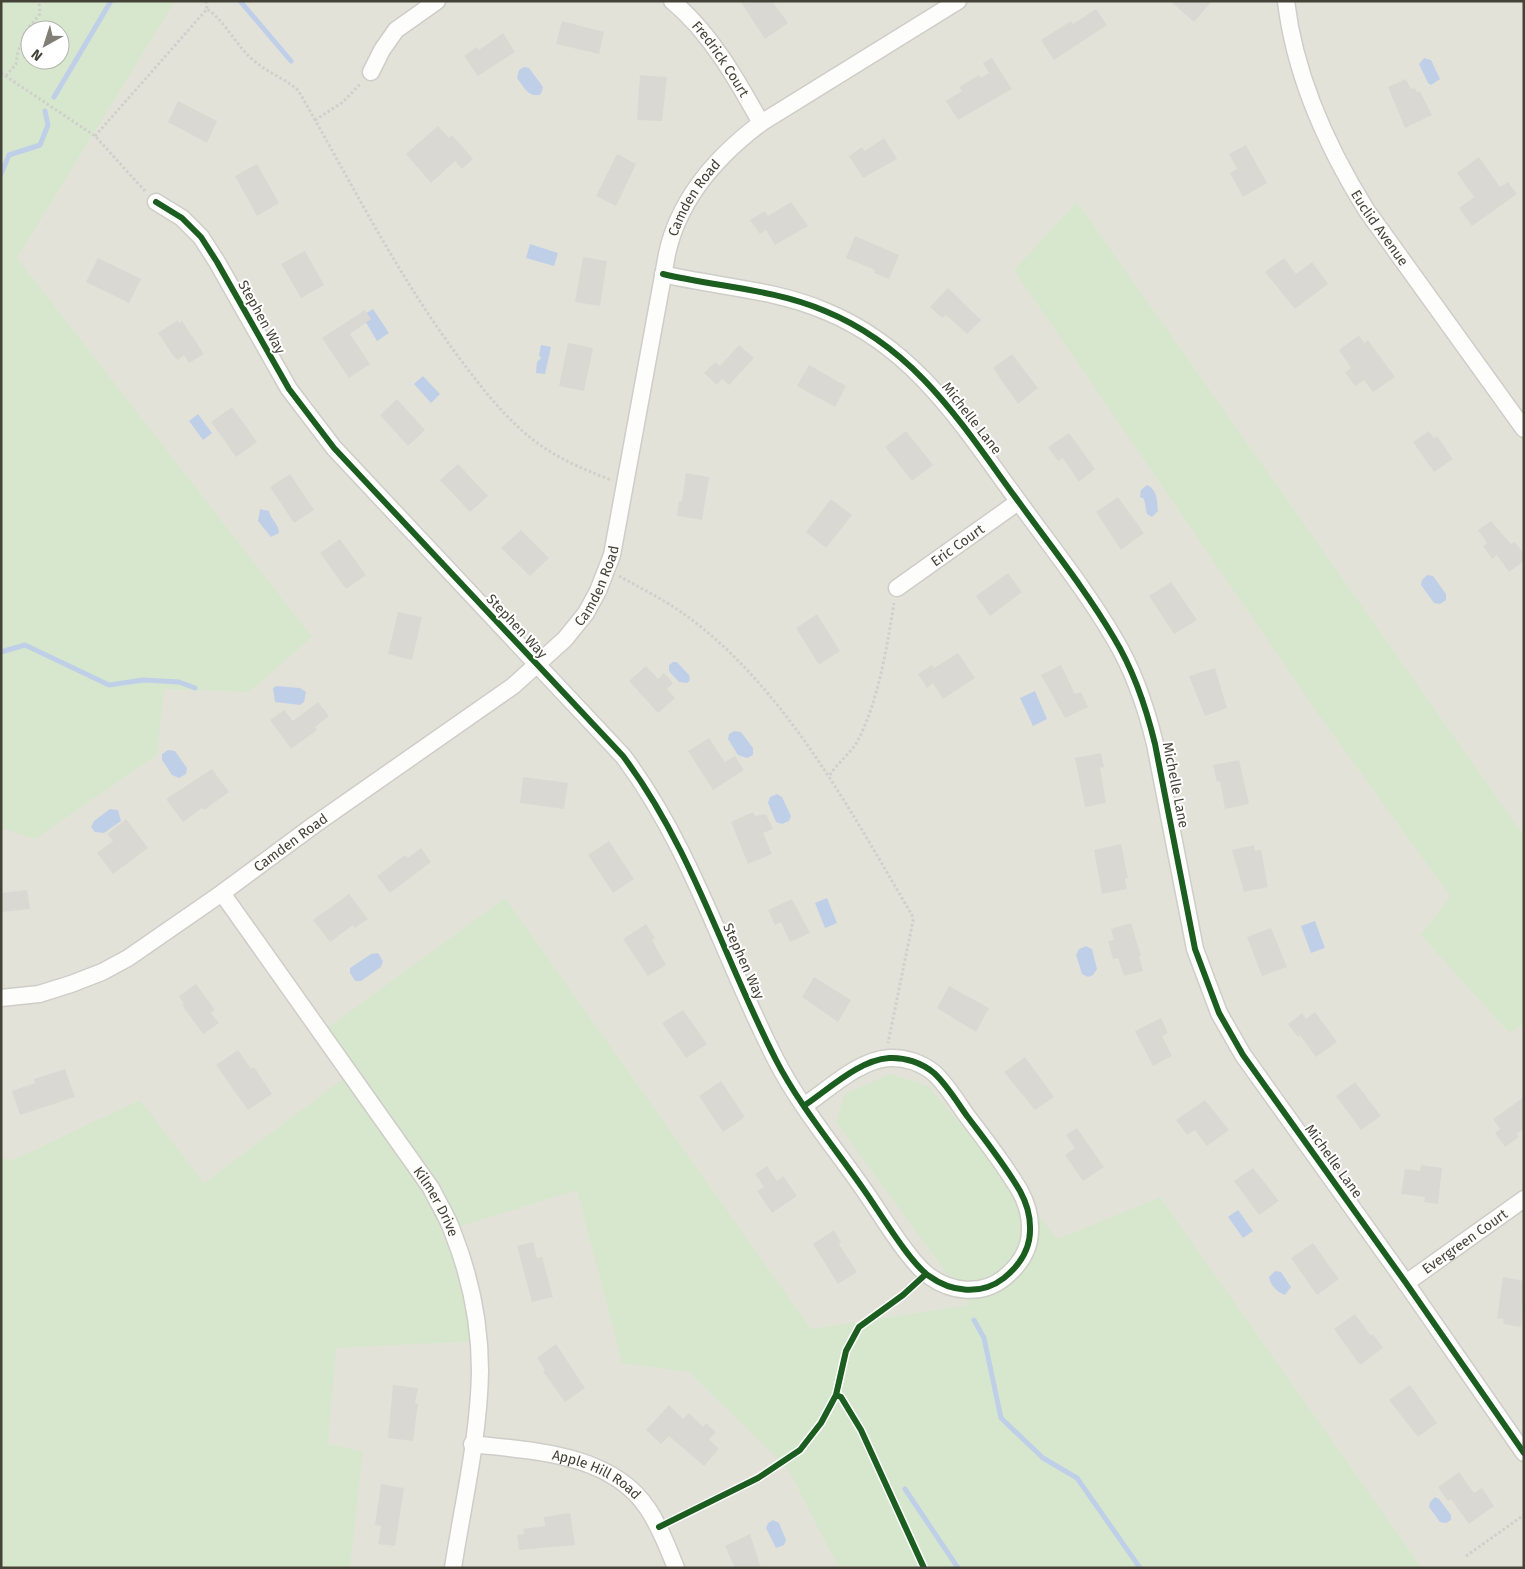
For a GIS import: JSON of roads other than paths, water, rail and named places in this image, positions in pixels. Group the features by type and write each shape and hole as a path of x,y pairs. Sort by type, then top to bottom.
{"street":[{"path":"371,72 382,50 396,30 437,1"},
{"name":"Fredrick Court","path":"672,1 688,15 709,42 761,123"},
{"name":"Camden Road","path":"1,998 39,994 102,972 128,958 222,893 322,819 513,686 565,639 586,613 608,570 672,230 697,186 715,163 737,141 761,123 958,1"},
{"name":"Euclid Avenue","path":"1286,1 1289,26 1313,106 1347,180 1367,211 1524,429"},
{"name":"Stephen Way","path":"156,202 182,218 201,237 289,389 334,448 622,756 644,784 673,835 777,1062 805,1106 926,1274 955,1290 976,1290 1002,1280 1024,1256 1030,1240 1030,1225 1027,1209 1020,1192 991,1148 933,1072 906,1059 877,1060 859,1068 805,1106"},
{"name":"Michelle Lane","path":"663,274 786,297 826,311 864,330 896,352 944,399 1091,602 1115,639 1134,678 1147,712 1155,744 1195,949 1218,1013 1243,1055 1406,1283 1524,1453"},
{"name":"Eric Court","path":"897,588 1018,502"},
{"name":"Kilmer Drive","path":"222,893 431,1188 453,1231 465,1268 477,1328 480,1371 472,1444 452,1568"},
{"name":"Evergreen Court","path":"1406,1283 1524,1199"},
{"name":"Apple Hill Road","path":"472,1444 558,1456 591,1464 616,1478 648,1508 659,1527 676,1568"}],"water":[{"path":"1424,58 1431,60 1440,79 1431,85 1428,83 1419,64"},
{"path":"524,67 529,68 543,87 541,94 530,94 517,78 519,70"},
{"path":"530,244 558,253 554,266 526,258"},
{"path":"373,309 389,333 377,341 362,316"},
{"path":"541,345 551,347 545,374 536,373 537,362 541,358 539,355"},
{"path":"423,376 440,394 431,403 414,384"},
{"path":"198,414 212,433 203,440 189,421"},
{"path":"1147,485 1155,493 1157,500 1158,511 1152,517 1147,514 1144,499 1140,497 1141,490"},
{"path":"260,509 269,511 278,527 279,533 271,537 258,521"},
{"path":"1427,575 1433,576 1446,594 1446,600 1440,604 1434,603 1421,585 1422,580"},
{"path":"677,662 689,675 690,680 687,683 679,682 669,671 669,665"},
{"path":"277,686 300,688 306,692 304,702 300,705 275,702 273,688"},
{"path":"1035,691 1047,719 1033,726 1020,698"},
{"path":"734,731 741,732 753,748 753,755 747,758 738,755 728,739 729,734"},
{"path":"168,750 175,751 187,768 186,774 179,778 172,775 162,760 162,754"},
{"path":"777,794 782,797 791,816 789,821 782,824 776,822 768,803 770,797"},
{"path":"110,809 118,810 121,821 104,833 95,832 91,827 94,821"},
{"path":"827,898 837,923 825,928 815,903"},
{"path":"1315,921 1325,948 1311,953 1301,926"},
{"path":"1086,946 1092,949 1097,969 1093,975 1088,977 1082,974 1076,955 1079,949"},
{"path":"378,953 383,961 381,967 361,981 355,981 350,973 350,968 371,954"},
{"path":"1238,1210 1253,1231 1243,1238 1228,1217"},
{"path":"1275,1271 1281,1272 1291,1287 1285,1295 1271,1283 1269,1277"},
{"path":"1435,1497 1439,1499 1451,1515 1451,1520 1446,1523 1440,1522 1429,1507 1430,1502"},
{"path":"773,1520 779,1523 786,1540 784,1545 776,1548 766,1528 768,1523"}],"waterway":[{"path":"54,97 111,1"},
{"path":"240,1 291,61"},
{"path":"1,174 9,155 40,145 48,125 45,111"},
{"path":"1,652 25,645 109,685 143,680 179,682 195,688"},
{"path":"974,1320 984,1338 1001,1418 1043,1458 1077,1478 1140,1568"},
{"path":"905,1489 958,1568"}]}
